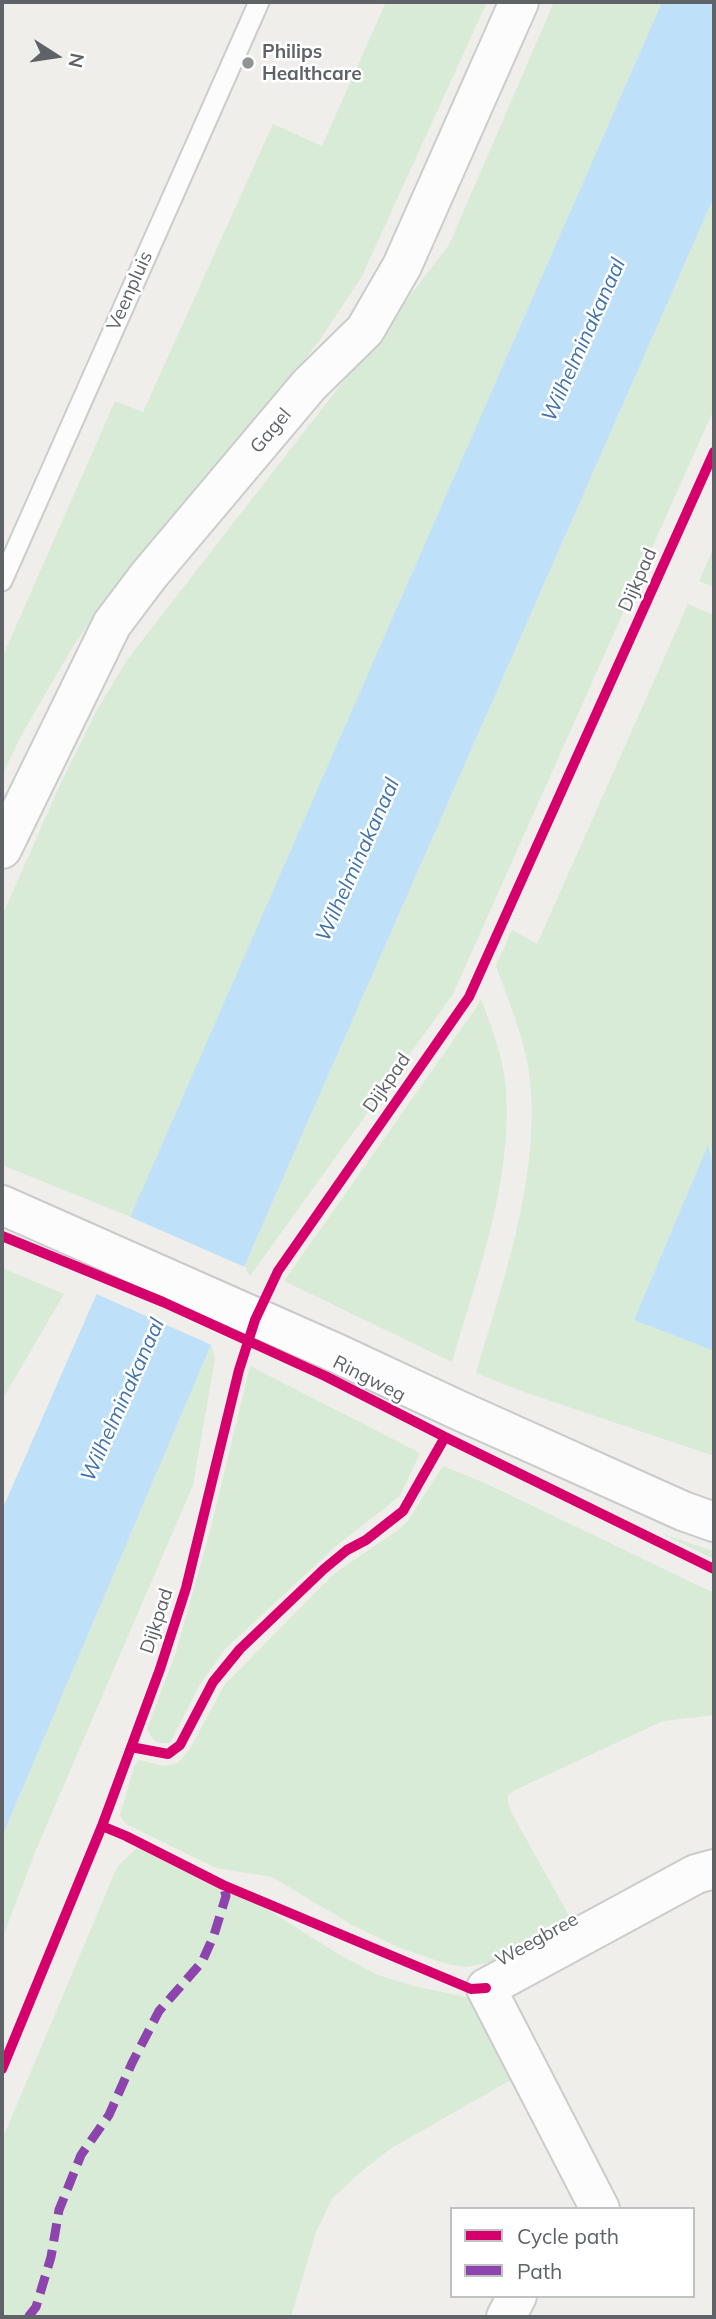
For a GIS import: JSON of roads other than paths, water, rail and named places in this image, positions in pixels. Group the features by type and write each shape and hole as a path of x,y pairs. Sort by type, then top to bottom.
{"street":[{"name":"Gagel","path":"2,849 112,624 149,575 309,385 365,330 402,266 519,2"},
{"name":"Ringweg","path":"6,1207 683,1511 714,1522"},
{"name":"Weegbree","path":"599,2207 486,1988 696,1874 714,1869"},
{"path":"506,2317 516,2298"}],"lane":[{"name":"Veenpluis","path":"2,581 259,2"}],"water":[{"name":"Wilhelminakanaal","path":"662,2 714,2 714,197 244,1267 2,1837 2,1510"},
{"path":"708,1145 714,1171 714,1351 634,1320"}],"place":[{"name":"Philips Healthcare","path":"248,63"}]}
